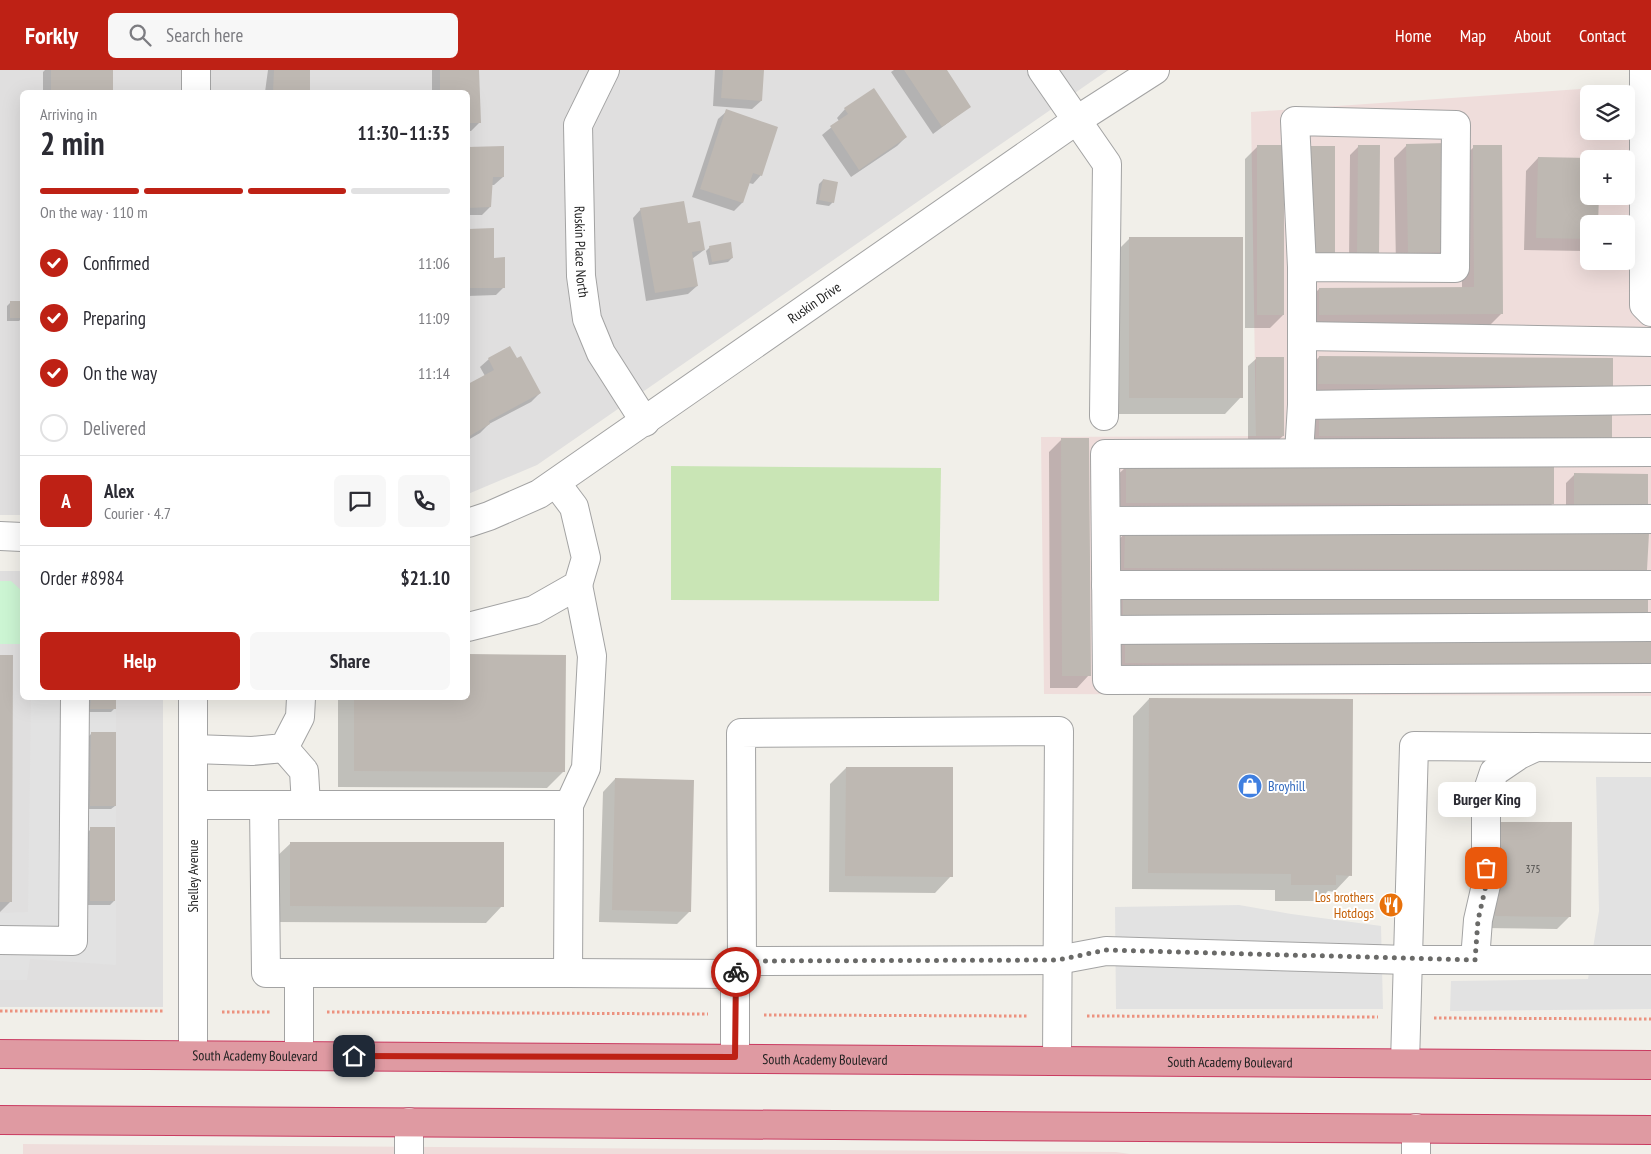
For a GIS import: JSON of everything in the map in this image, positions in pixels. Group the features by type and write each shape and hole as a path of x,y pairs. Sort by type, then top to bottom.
{"highway":[{"name":"South Academy Boulevard","path":"0,1054 735,1057 1651,1065"},
{"path":"0,1120 409,1122 1416,1141 1651,1130"}],"street":[{"path":"196,70 196,90"},
{"name":"Ruskin Place North","path":"605,70 578,125 581,276 587,319 601,353 645,422"},
{"path":"1042,70 1107,164 1104,416"},
{"name":"Ruskin Drive","path":"470,522 539,494 1077,120 1155,70"},
{"path":"1644,70 1644,305 1651,312"},
{"path":"1299,453 1302,405 1302,267 1295,121 1456,126 1455,268 1302,267"},
{"path":"1302,336 1651,342"},
{"path":"1302,405 1651,400"},
{"path":"1651,452 1105,454 1107,680 1651,678"},
{"path":"556,482 574,507 586,558 578,585 592,656 586,768 568,804 568,973"},
{"path":"1106,521 1651,519"},
{"path":"0,536 20,536"},
{"path":"470,626 534,610 578,585"},
{"path":"1106,585 1651,585"},
{"path":"1107,630 1651,627"},
{"path":"0,940 73,941 75,700"},
{"name":"Shelley Avenue","path":"193,700 193,1054"},
{"path":"284,748 300,717 301,700"},
{"path":"735,1057 741,733 1059,732 1057,1060"},
{"path":"1405,1063 1414,746 1651,748"},
{"path":"1475,960 1478,920 1486,885 1488,790 1494,772 1519,755 1537,747"},
{"path":"284,748 304,771 306,805"},
{"path":"193,749 252,751 284,748"},
{"path":"193,805 568,804"},
{"path":"264,805 266,973 568,973 1058,960 1106,950 1408,960 1651,960"},
{"path":"299,973 299,1055"},
{"path":"409,1122 409,1154"}],"path":[{"path":"0,1011 1651,1019"}],"shaded area":[{"path":"0,70 1108,70 537,465 470,493 470,90 20,90 20,515 0,515"},
{"path":"1651,84 1651,696 1044,694 1041,437 1256,436 1251,112 1580,89 1580,140 1635,140 1635,85"},
{"path":"0,571 20,571 20,700 163,700 163,1007 0,1007"},
{"path":"31,700 116,700 116,965 30,959 27,980 0,980 0,913 28,912"},
{"path":"1596,777 1651,777 1651,1009 1450,1011 1451,981 1588,979 1599,911"},
{"path":"1239,905 1381,926 1383,1009 1116,1009 1115,907"},
{"path":"23,1144 1116,1152 1130,1154 23,1154"}],"green space":[{"path":"671,466 941,468 939,601 671,600"},
{"path":"0,581 11,581 20,589 20,644 0,644"}],"building":[{"path":"51,70 113,70 113,90 51,90"},
{"path":"274,70 310,70 310,90 273,90"},
{"path":"440,70 479,70 481,123 470,123 470,90 440,90"},
{"path":"723,70 764,70 762,101 721,98"},
{"path":"904,70 947,70 971,107 942,127"},
{"path":"874,88 907,137 859,170 830,126 848,114 844,108"},
{"path":"726,109 778,127 762,176 753,173 743,203 700,189"},
{"path":"1447,143 1448,252 1408,253 1406,144"},
{"path":"1257,145 1284,145 1284,315 1257,315"},
{"path":"1358,145 1380,145 1379,255 1357,254"},
{"path":"1473,145 1502,145 1503,314 1319,315 1319,288 1474,287"},
{"path":"504,146 504,177 493,177 491,207 470,208 470,147"},
{"path":"1311,146 1335,146 1335,253 1310,253"},
{"path":"1538,157 1580,158 1580,205 1599,205 1598,215 1580,215 1580,239 1536,238"},
{"path":"823,179 838,182 834,203 819,200"},
{"path":"684,201 688,223 700,221 705,250 692,252 698,286 655,293 640,208"},
{"path":"494,228 494,258 505,257 505,288 470,288 470,229"},
{"path":"1129,237 1243,237 1243,398 1129,398"},
{"path":"731,242 733,258 712,262 709,246"},
{"path":"10,301 20,301 20,318 10,318"},
{"path":"510,346 517,358 521,356 541,393 489,421 490,424 470,436 470,383 494,370 488,358"},
{"path":"1319,356 1613,358 1613,386 1318,384"},
{"path":"1256,357 1284,357 1284,436 1256,436"},
{"path":"1319,409 1612,412 1612,438 1319,436"},
{"path":"1061,438 1089,438 1091,676 1062,676"},
{"path":"1126,465 1554,465 1554,504 1126,503"},
{"path":"1574,473 1648,474 1648,507 1574,506"},
{"path":"1125,532 1649,533 1647,570 1124,568"},
{"path":"1123,592 1648,593 1648,618 1123,617"},
{"path":"1651,634 1651,665 1125,663 1125,639"},
{"path":"470,654 566,655 565,772 354,771 354,700 470,700"},
{"path":"0,655 13,655 12,902 0,902"},
{"name":"Broyhill","path":"1149,698 1353,699 1352,876 1336,875 1336,885 1291,885 1291,874 1148,873"},
{"path":"91,700 116,700 116,709 90,709"},
{"path":"91,732 116,732 116,806 90,806"},
{"path":"846,767 953,767 953,877 845,876"},
{"path":"615,778 694,780 691,912 612,910"},
{"path":"1496,822 1572,822 1571,917 1495,916"},
{"path":"90,827 115,827 115,901 90,901"},
{"path":"290,842 504,842 504,907 290,906"}],"way so far":[{"path":"736,972 742,961 1058,960 1106,950 1408,960 1475,960 1478,920 1486,885 1486,868"}],"place":[{"name":"Broyhill","path":"1250,786"},
{"name":"Burger King","path":"1486,868"},
{"name":"Los brothers Hotdogs","path":"1391,905"}],"route":[{"path":"354,1056 735,1057 736,972"}]}
